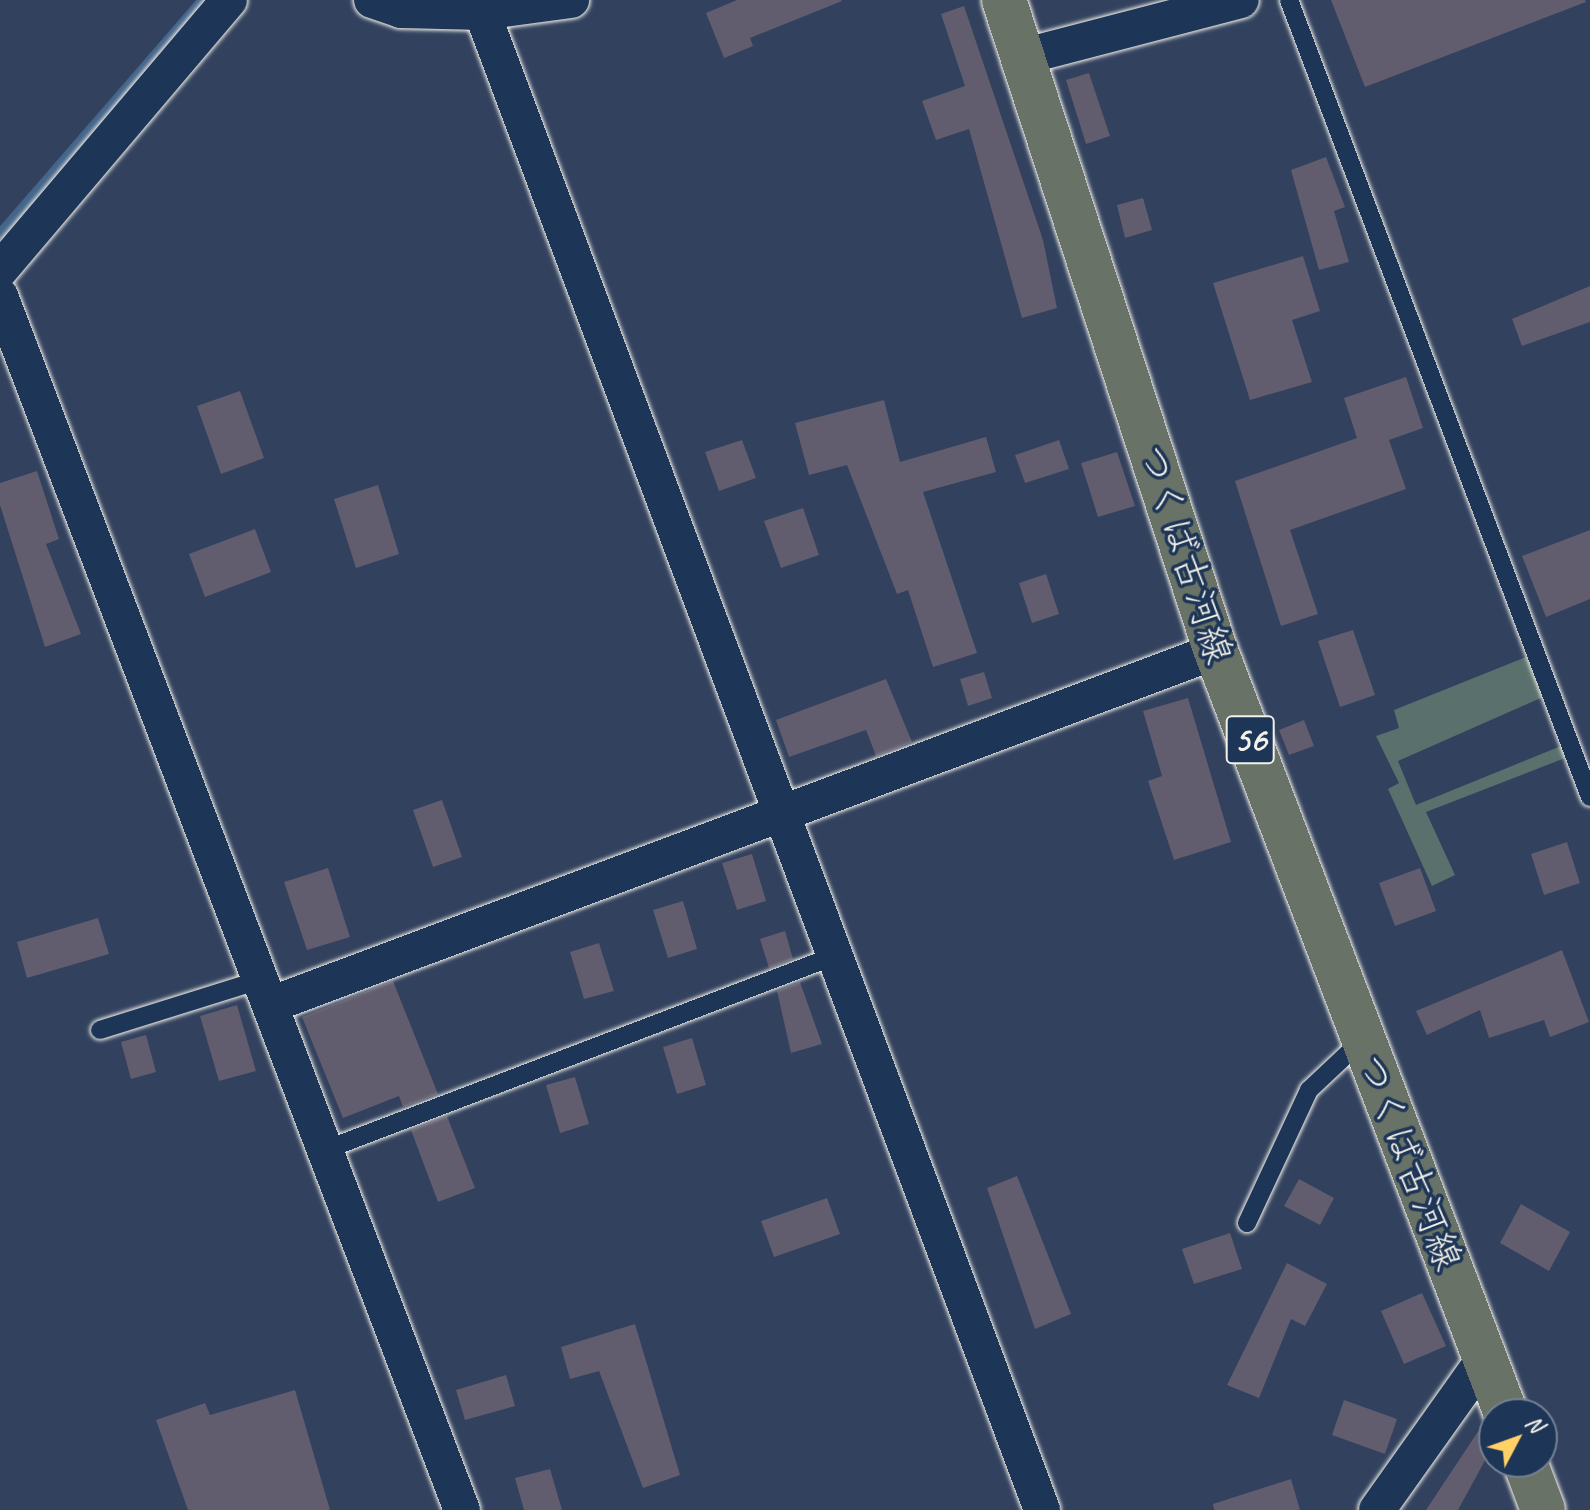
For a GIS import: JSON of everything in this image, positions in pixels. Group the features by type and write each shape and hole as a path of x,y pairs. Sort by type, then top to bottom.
{"main road":[{"name":"つくば古河線","path":"1004,0 1216,651 1500,1398"},
{"path":"1531,1478 1543,1510"}],"street":[{"path":"0,270 229,0"},
{"path":"372,0 401,10 482,12 558,2"},
{"path":"1022,57 1241,0"},
{"path":"482,12 1042,1510"},
{"path":"0,296 462,1510"},
{"path":"265,993 781,814 1216,651"},
{"path":"1377,1510 1485,1358"}],"lane":[{"path":"1289,0 1590,797"},
{"path":"325,1150 834,956"},
{"path":"100,1030 265,993"},
{"path":"1247,1223 1309,1090 1362,1040"}],"green space":[{"path":"1526,657 1543,697 1398,761 1416,805 1561,746 1565,758 1426,812 1455,875 1432,886 1388,789 1399,783 1376,736 1399,728 1394,710"}],"building":[{"path":"737,0 842,1 750,38 753,46 724,58 706,13"},
{"path":"1331,0 1585,0 1586,2 1365,87"},
{"path":"964,6 1043,240 1057,308 1022,318 969,129 936,140 922,101 965,86 941,14"},
{"path":"1089,73 1110,136 1086,144 1066,80"},
{"path":"1326,157 1345,207 1334,211 1349,262 1319,270 1291,170"},
{"path":"1143,198 1152,230 1125,238 1117,205"},
{"path":"1303,256 1320,311 1292,320 1312,382 1250,400 1213,283"},
{"path":"1590,286 1590,322 1522,346 1512,319"},
{"path":"1406,377 1423,428 1389,440 1406,489 1290,530 1318,614 1281,626 1235,481 1357,438 1344,398"},
{"path":"240,391 264,458 221,474 197,406"},
{"path":"884,400 900,462 986,437 996,472 923,492 977,653 933,667 908,590 897,594 847,465 809,475 795,423"},
{"path":"742,440 756,478 719,491 705,452"},
{"path":"1059,440 1069,469 1025,483 1015,455"},
{"path":"1117,452 1135,506 1098,517 1081,463"},
{"path":"37,471 59,539 46,544 81,634 45,647 0,505 0,483"},
{"path":"378,485 399,554 356,568 334,499"},
{"path":"803,508 819,555 781,568 764,521"},
{"path":"255,529 271,572 205,597 189,554"},
{"path":"1590,530 1590,599 1546,617 1522,556"},
{"path":"1046,574 1059,614 1032,623 1019,583"},
{"path":"1353,630 1375,695 1340,707 1318,641"},
{"path":"984,672 992,698 968,706 960,679"},
{"path":"886,679 912,742 876,756 866,730 789,757 776,720"},
{"path":"1188,698 1231,842 1174,860 1148,781 1162,776 1143,711"},
{"path":"1304,720 1314,746 1289,755 1279,730"},
{"path":"442,800 462,857 433,867 413,810"},
{"path":"1567,842 1580,883 1544,895 1531,854"},
{"path":"752,854 766,901 737,910 722,863"},
{"path":"328,868 350,937 307,950 284,882"},
{"path":"1420,868 1436,911 1395,926 1379,883"},
{"path":"683,901 697,949 668,958 653,910"},
{"path":"98,918 109,954 27,978 17,942"},
{"path":"785,931 793,959 769,968 760,939"},
{"path":"599,943 614,991 584,999 570,952"},
{"path":"1562,950 1589,1022 1550,1037 1544,1020 1489,1038 1480,1010 1427,1035 1416,1011"},
{"path":"393,981 438,1094 403,1107 399,1096 343,1118 302,1017"},
{"path":"800,982 822,1044 791,1053 777,991"},
{"path":"237,1005 256,1071 219,1081 200,1016"},
{"path":"146,1035 156,1072 131,1079 121,1042"},
{"path":"692,1038 706,1085 677,1094 663,1047"},
{"path":"575,1077 589,1124 560,1133 546,1085"},
{"path":"447,1116 475,1188 438,1202 411,1130"},
{"path":"1017,1176 1071,1314 1035,1329 987,1188"},
{"path":"1299,1179 1334,1198 1320,1225 1284,1206"},
{"path":"827,1198 840,1234 774,1257 761,1221"},
{"path":"1521,1204 1570,1232 1549,1271 1500,1243"},
{"path":"1230,1233 1242,1269 1194,1284 1182,1249"},
{"path":"1287,1263 1327,1284 1305,1326 1291,1319 1259,1398 1227,1385"},
{"path":"1422,1293 1446,1346 1404,1364 1381,1311"},
{"path":"635,1324 680,1475 643,1488 599,1371 570,1379 561,1347"},
{"path":"506,1375 515,1406 465,1420 456,1390"},
{"path":"295,1390 330,1510 188,1510 156,1420 205,1403 210,1415"},
{"path":"1344,1400 1397,1419 1385,1454 1332,1435"},
{"path":"1478,1432 1478,1473 1458,1510 1426,1510"},
{"path":"550,1469 562,1510 524,1510 515,1478"},
{"path":"1291,1479 1300,1510 1214,1510 1213,1504"}],"waterway":[{"path":"0,234 203,0"}]}
